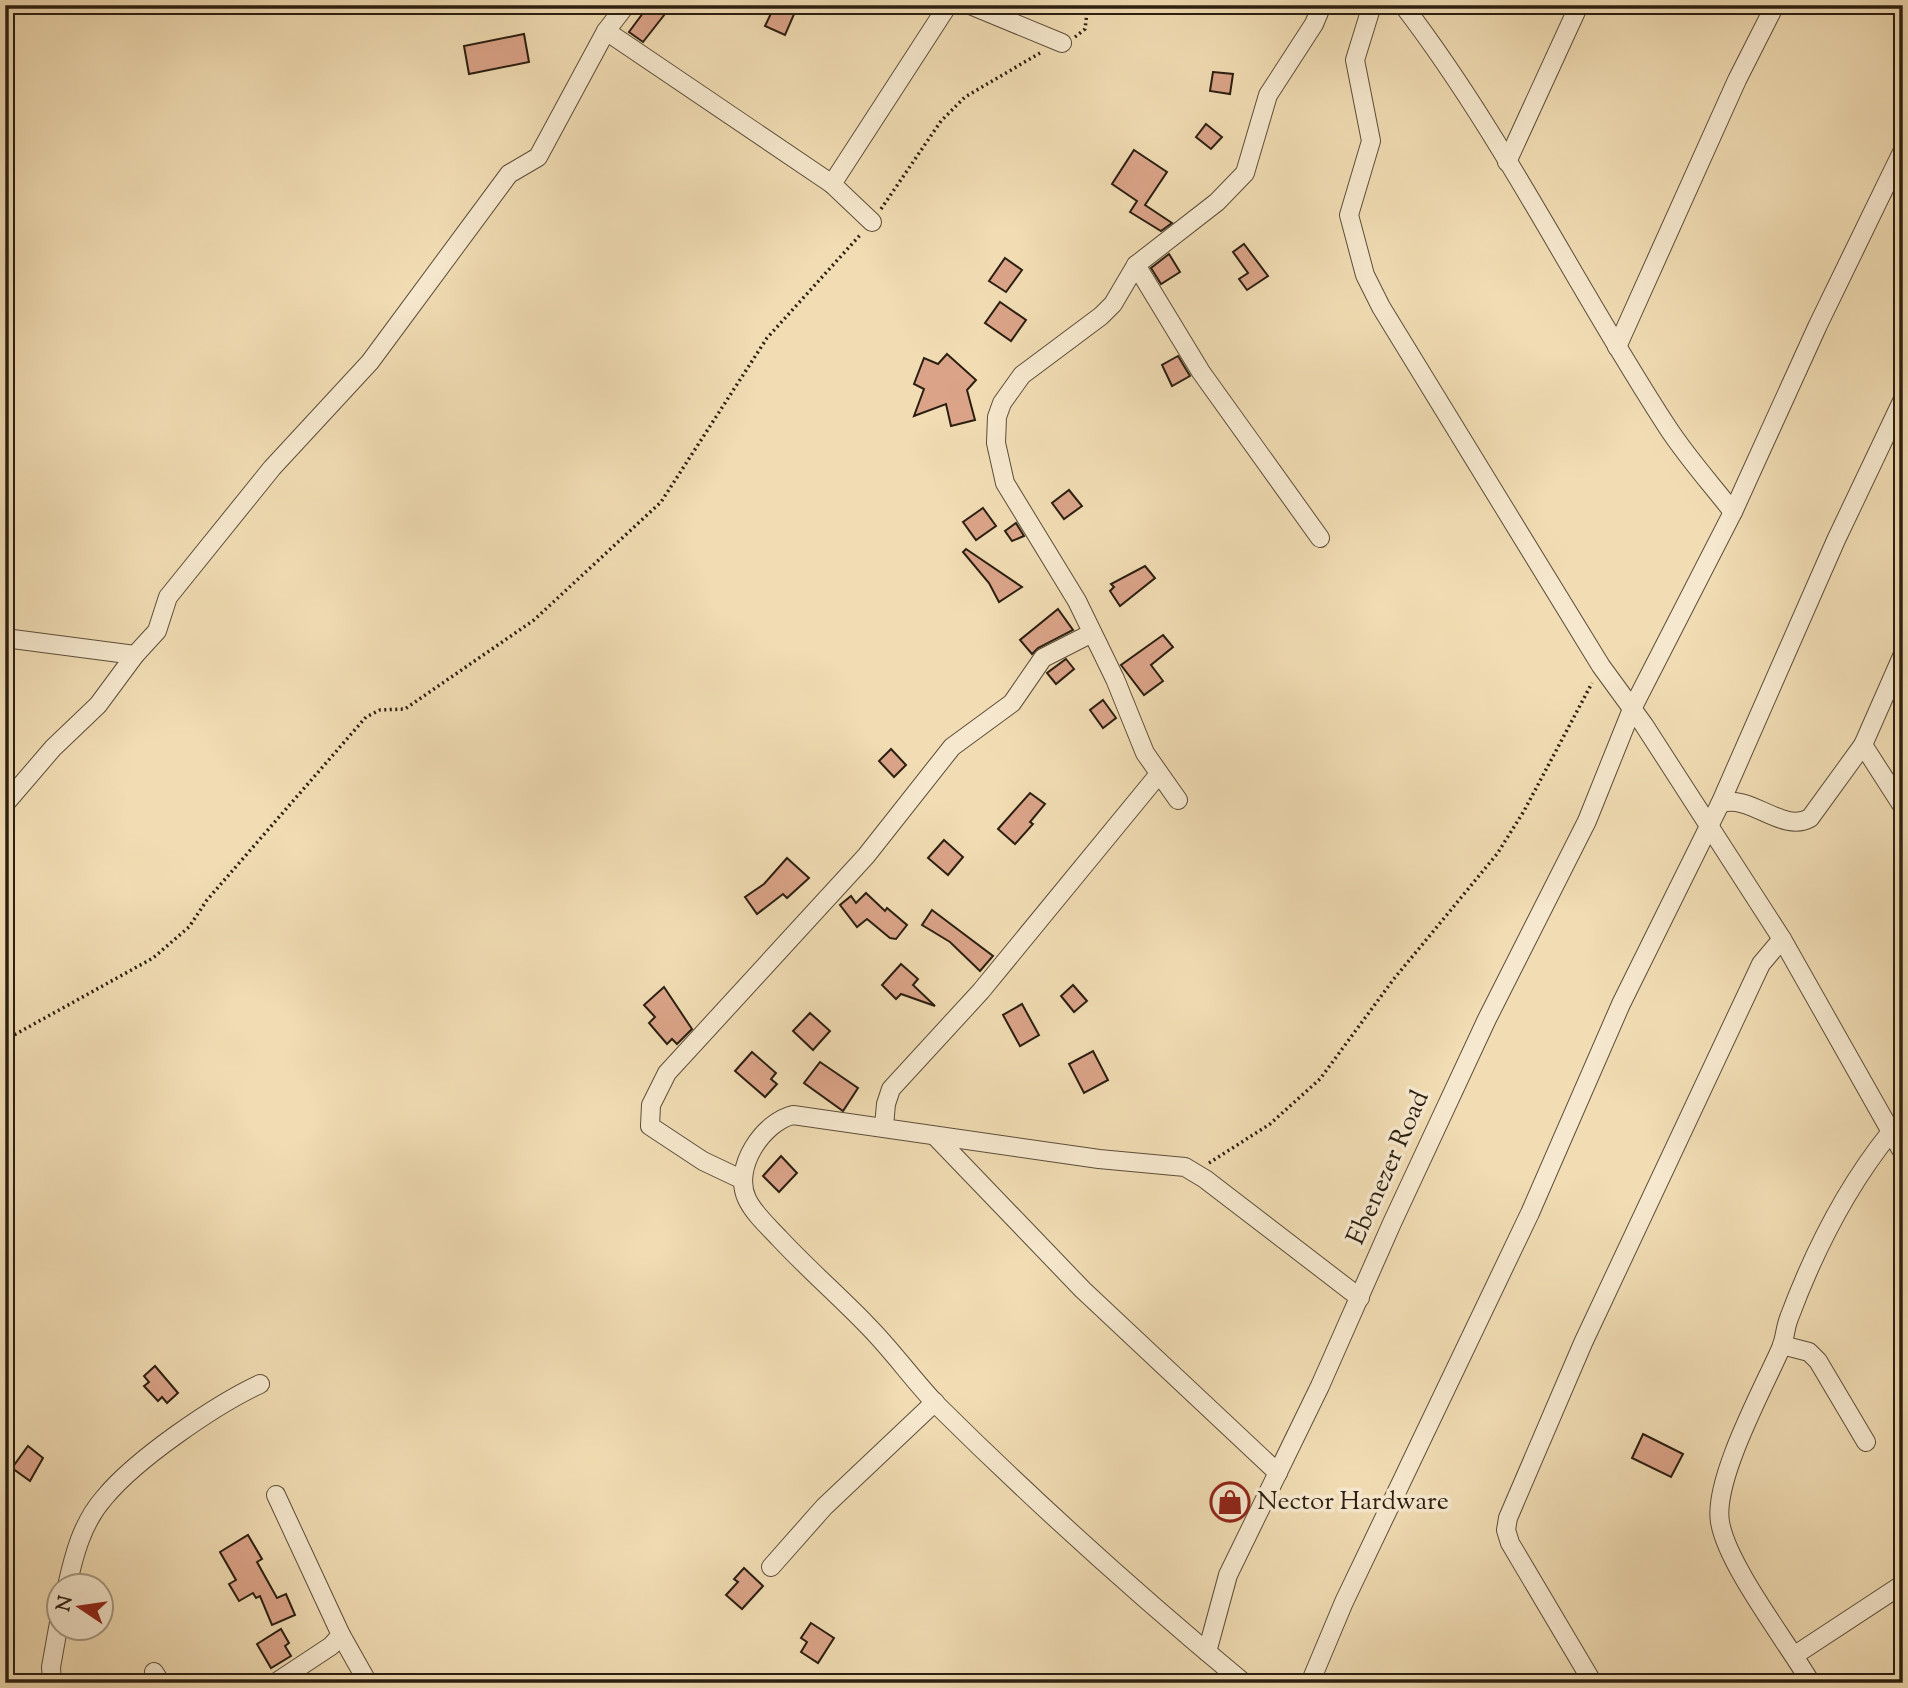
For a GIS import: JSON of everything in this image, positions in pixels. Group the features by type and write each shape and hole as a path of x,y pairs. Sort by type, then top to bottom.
{"street":[{"path":"5,804 52,748 98,705 135,655 158,631 169,597 272,468 370,362 509,174 538,157 606,31 626,5"},
{"path":"832,184 948,5"},
{"path":"970,5 1062,43"},
{"path":"1178,800 1145,753 1120,690 1077,601 1005,483 996,443 997,416 1002,403 1022,375 1101,316 1113,304 1136,265 1217,202 1245,173 1268,95 1309,32 1322,5"},
{"path":"1372,5 1355,60 1371,141 1349,215 1365,275 1381,307 1601,666 1782,939 1903,1153"},
{"path":"1403,5 1428,38 1507,162 1617,348 1670,431 1733,512"},
{"path":"1507,162 1579,5"},
{"path":"1617,348 1737,80 1775,5"},
{"path":"606,31 832,184 872,222"},
{"name":"Ebenezer Road","path":"1207,1652 1228,1576 1360,1298 1481,1031 1587,821 1632,709 1733,512 1818,324 1903,150"},
{"path":"1136,265 1201,372 1320,538"},
{"path":"1310,1683 1344,1602 1530,1213 1621,1004 1720,804 1836,540 1903,399"},
{"path":"743,1180 704,1161 650,1126 651,1105 667,1073 866,856 952,747 1012,703 1043,658 1092,633"},
{"path":"5,638 135,655"},
{"path":"1720,804 1737,802 1789,821 1806,821 1863,745 1903,654"},
{"path":"1863,745 1903,807"},
{"path":"884,1126 886,1104 891,1089 981,991 1159,774"},
{"path":"1593,1683 1510,1543 1506,1530 1508,1518 1583,1343 1761,964 1782,939"},
{"path":"1244,1683 1069,1530 935,1402 866,1323 762,1220 747,1199 743,1180 745,1166 754,1146 773,1125 788,1117 884,1126 935,1136 1170,1165 1194,1171 1360,1298"},
{"path":"1811,1683 1734,1560 1723,1537 1719,1518 1720,1500 1736,1449 1783,1345 1787,1321 1830,1223 1865,1164 1890,1133"},
{"path":"935,1136 1083,1290 1278,1473"},
{"path":"1783,1345 1809,1352 1818,1361 1866,1442"},
{"path":"71,1572 79,1539 103,1498 195,1422 231,1398 261,1384"},
{"path":"771,1567 824,1507 935,1402"},
{"path":"276,1495 341,1635 368,1683"},
{"path":"1795,1656 1903,1584"},
{"path":"275,1683 331,1646 341,1635"},
{"path":"52,1683 51,1667 56,1642"}],"path":[{"path":"5,1040 153,958 189,927 214,892 366,717 380,710 405,709 534,621 661,502 767,338 872,222 941,121 965,97 991,79 1085,29 1088,5"},
{"path":"1194,1171 1235,1150 1270,1125 1320,1079 1393,980 1497,854 1524,811 1601,666"}],"building":[{"path":"649,5 672,5 643,42 629,32"},
{"path":"775,5 798,5 785,35 765,26"},
{"path":"524,34 529,62 469,74 464,46"},
{"path":"1213,72 1233,74 1230,94 1210,91"},
{"path":"1206,124 1222,137 1211,149 1196,137"},
{"path":"1134,150 1167,172 1145,205 1172,223 1161,231 1130,212 1137,201 1112,184"},
{"path":"1244,244 1268,276 1247,290 1239,279 1248,273 1233,252"},
{"path":"1169,254 1180,272 1161,284 1151,268"},
{"path":"1005,258 1022,270 1006,292 989,281"},
{"path":"1000,302 1026,320 1011,341 985,323"},
{"path":"947,354 976,380 967,390 975,420 951,426 946,404 914,416 924,389 914,384 924,358 938,364"},
{"path":"1178,356 1190,376 1172,386 1162,365"},
{"path":"1069,490 1082,506 1064,519 1052,503"},
{"path":"983,508 996,526 976,540 963,522"},
{"path":"1016,523 1024,536 1012,541 1005,531"},
{"path":"966,549 1022,587 999,602 989,583 963,552"},
{"path":"1145,566 1155,578 1120,606 1110,591 1114,587 1111,584"},
{"path":"1058,609 1073,630 1038,648 1032,654 1020,640"},
{"path":"1163,635 1173,647 1151,665 1163,681 1144,695 1121,665"},
{"path":"1066,659 1074,669 1056,684 1047,673"},
{"path":"1103,700 1116,718 1103,728 1090,710"},
{"path":"891,749 906,765 894,777 879,761"},
{"path":"1030,793 1045,804 1030,822 1033,824 1015,844 998,829"},
{"path":"944,840 963,857 948,875 928,858"},
{"path":"787,858 809,878 787,898 783,894 757,914 745,897 764,884"},
{"path":"866,893 885,911 887,908 907,925 896,939 890,938 867,919 857,927 840,905 851,896 856,903"},
{"path":"932,910 993,956 980,971 950,942 922,925"},
{"path":"901,964 918,979 913,985 935,1006 901,994 896,999 882,985"},
{"path":"1073,985 1087,1001 1074,1012 1061,996"},
{"path":"664,987 692,1029 677,1044 672,1039 667,1044 649,1023 655,1017 644,1005"},
{"path":"1022,1004 1039,1035 1020,1046 1003,1015"},
{"path":"810,1013 830,1031 813,1050 793,1031"},
{"path":"1093,1051 1108,1080 1084,1093 1069,1064"},
{"path":"752,1052 776,1073 771,1079 777,1084 765,1097 735,1071"},
{"path":"820,1062 858,1088 843,1111 804,1083"},
{"path":"781,1156 797,1173 779,1192 763,1176"},
{"path":"155,1366 178,1393 167,1403 162,1397 158,1401 144,1386 149,1382 144,1376"},
{"path":"1643,1434 1683,1454 1671,1477 1632,1458"},
{"path":"28,1446 43,1458 30,1481 12,1468"},
{"path":"248,1535 262,1559 257,1562 277,1598 286,1594 295,1615 272,1625 260,1596 256,1598 253,1593 239,1601 229,1584 236,1580 220,1552"},
{"path":"744,1568 763,1586 742,1609 726,1595 738,1582 734,1579"},
{"path":"811,1623 834,1638 818,1663 801,1652 807,1642 801,1638"},
{"path":"281,1629 289,1643 285,1646 291,1656 271,1668 257,1644"}],"place":[{"name":"Nector Hardware","path":"1230,1502"}]}
